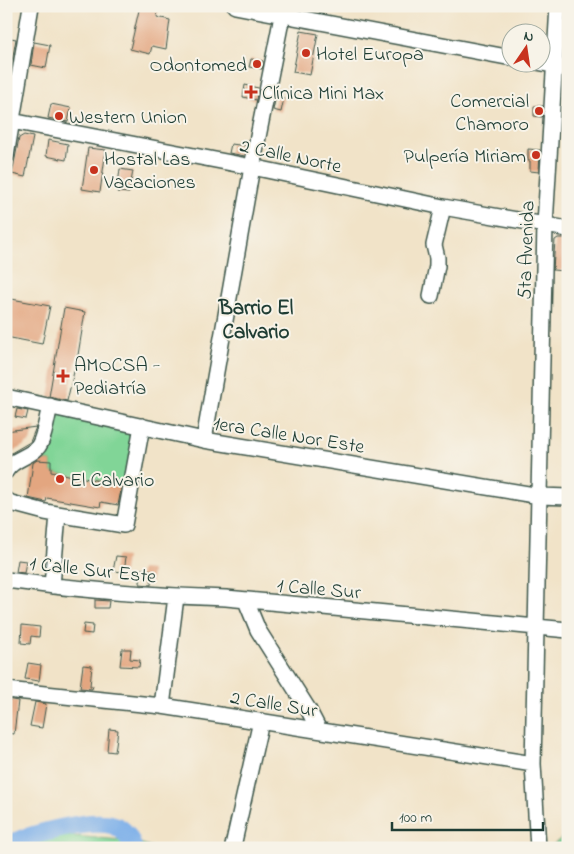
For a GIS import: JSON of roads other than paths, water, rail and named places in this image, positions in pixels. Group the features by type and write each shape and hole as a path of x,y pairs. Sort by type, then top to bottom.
{"street":[{"path":"6,156 9,120 31,6"},
{"path":"235,6 283,11 502,56"},
{"name":"5ta Avenida","path":"538,846 533,764 545,225 561,67 558,6"},
{"path":"204,440 252,167 283,11"},
{"name":"2 Calle Norte","path":"9,120 252,167 443,207 568,229"},
{"path":"431,296 437,266 434,245 443,207"},
{"name":"1era Calle Nor Este","path":"6,397 204,440 540,496 568,497"},
{"path":"6,471 9,465 38,448 42,440 50,406"},
{"path":"6,500 45,512 124,524 142,426"},
{"path":"52,586 58,514"},
{"name":"1 Calle Sur Este","path":"6,580 176,597"},
{"path":"162,706 176,597"},
{"name":"1 Calle Sur","path":"176,597 226,598 568,630"},
{"path":"246,601 258,630 308,709 319,730"},
{"name":"2 Calle Sur","path":"6,690 162,706 533,764"},
{"path":"233,846 261,721"}],"waterway":[{"path":"6,846 29,837 59,829 103,823 113,825 124,831 133,848"}],"place":[{"name":"Hotel Europa","path":"306,53"},
{"name":"Odontomed","path":"257,64"},
{"name":"Clínica Mini Max","path":"251,92"},
{"name":"Comercial Chamoro","path":"539,111"},
{"name":"Western Union","path":"59,116"},
{"name":"Pulpería Miriam","path":"536,155"},
{"name":"Hostal Las Vacaciones","path":"94,170"},
{"name":"AMOCSA - Pediatría","path":"63,376"},
{"name":"El Calvario","path":"60,479"}],"district":[{"name":"Barrio El Calvario","path":"256,319"}]}
